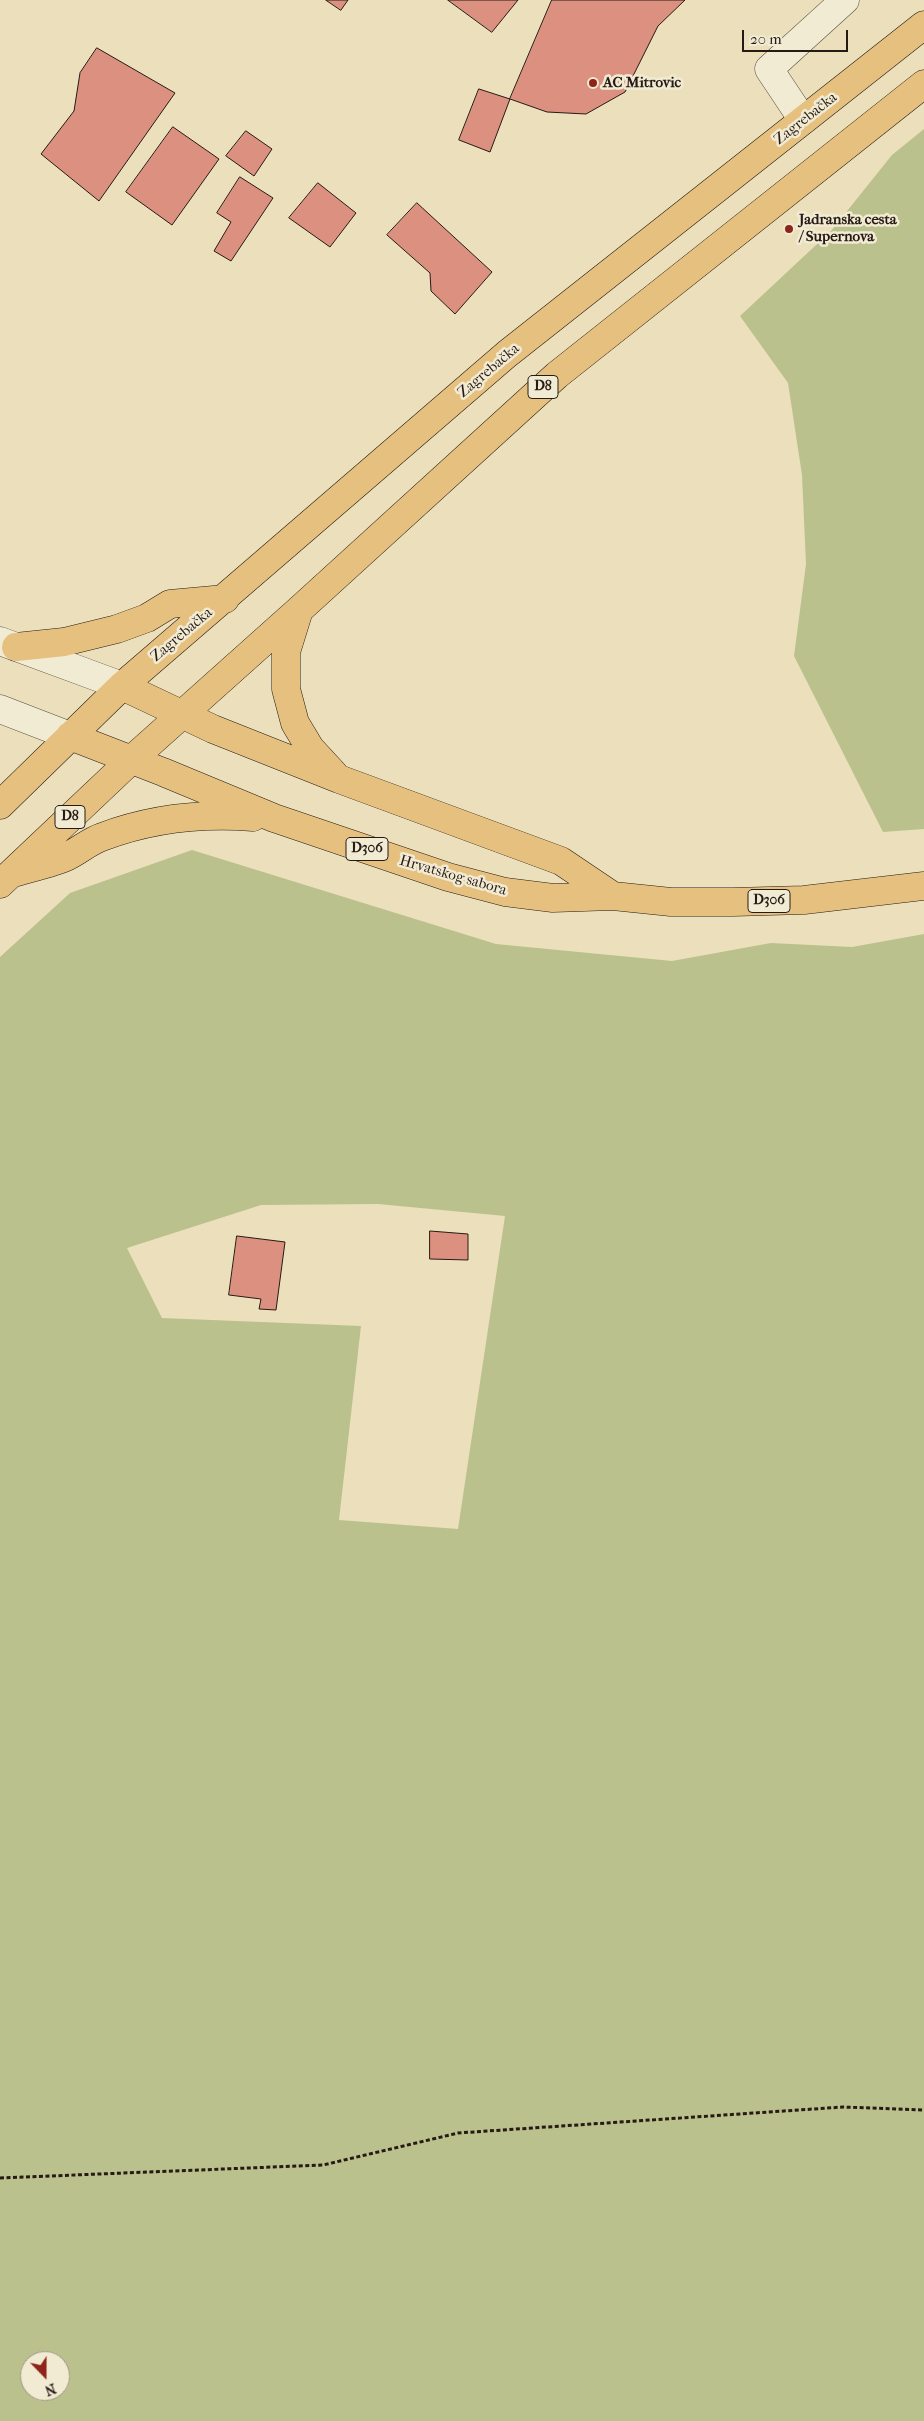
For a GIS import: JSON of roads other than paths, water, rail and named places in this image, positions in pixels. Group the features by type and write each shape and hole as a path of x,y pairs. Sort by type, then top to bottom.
{"main road":[{"name":"Zagrebačka","path":"0,804 122,686 507,354 924,25"},
{"name":"D8","path":"5,879 130,760 299,610 557,374 924,84"},
{"path":"8,644 64,642 117,629 147,618 170,604 225,599"},
{"path":"299,610 286,652 286,689 295,723 310,748 339,779"},
{"name":"Hrvatskog sabora","path":"122,686 181,714 339,779 561,861 613,896"},
{"name":"Hrvatskog sabora","path":"70,736 164,772 274,818 448,877 505,892 553,898 613,896 671,902 804,900 924,886"},
{"path":"5,879 67,856 100,838 140,824 181,816 220,814 274,818"}],"street":[{"path":"803,120 769,69 845,0"},
{"path":"8,644 122,686"},
{"path":"0,709 70,736"}],"place":[{"name":"AC Mitrovic","path":"593,83"},
{"name":"Jadranska cesta / Supernova","path":"789,229"}]}
